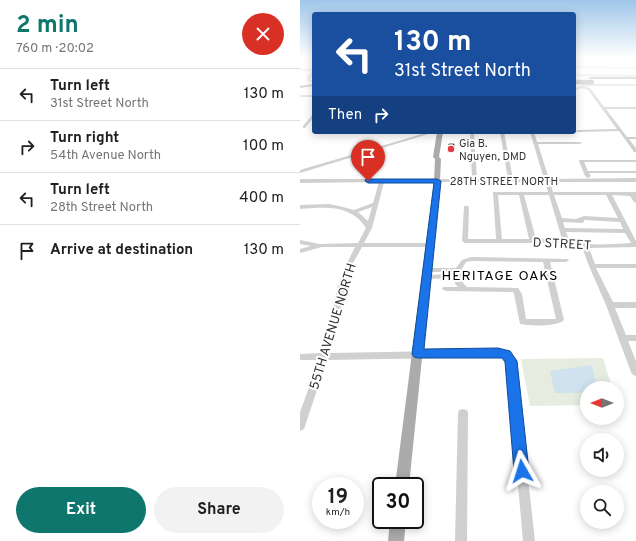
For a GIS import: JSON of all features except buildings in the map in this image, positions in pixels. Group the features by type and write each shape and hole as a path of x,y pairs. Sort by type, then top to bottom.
{"highway":[{"path":"300,87 312,88"},
{"path":"300,91 312,88"}],"main road":[{"path":"403,477 437,181 438,159 436,156 440,134"},
{"path":"438,159 441,156 445,134"},
{"path":"396,541 397,529"}],"street":[{"path":"581,83 589,90 636,151"},
{"path":"576,89 583,86 636,85"},
{"path":"300,96 312,96"},
{"path":"603,108 636,108"},
{"path":"304,128 312,118"},
{"path":"578,130 619,129"},
{"path":"300,172 426,134"},
{"path":"472,134 475,181"},
{"path":"502,134 511,181"},
{"path":"533,134 566,241"},
{"path":"626,138 636,138"},
{"path":"535,143 580,142"},
{"path":"636,161 581,161 587,174 636,172"},
{"name":"28TH STREET NORTH","path":"300,181 636,180"},
{"name":"55TH AVENUE NORTH","path":"300,426 324,356 335,318 342,285 350,263 369,228 382,181"},
{"path":"499,241 495,193 634,194 636,201"},
{"path":"521,193 532,241"},
{"path":"608,194 636,245"},
{"path":"354,212 375,204"},
{"path":"300,207 335,207 354,212 362,216 369,228"},
{"name":"D STREET","path":"466,207 465,241 566,241 571,244 585,245 636,245"},
{"path":"560,220 622,220"},
{"path":"563,230 628,231"},
{"path":"300,242 322,245 430,245"},
{"path":"300,251 322,245"},
{"path":"585,245 592,266 610,305 636,372"},
{"path":"464,288 459,284 458,273 464,261 471,259 566,260"},
{"path":"446,289 464,288 515,290 518,294 523,322 555,322 560,320 546,260"},
{"path":"592,266 636,266"},
{"path":"427,274 458,273"},
{"path":"610,305 636,305"},
{"path":"623,338 636,338"},
{"path":"300,357 418,354 506,354 511,361 528,541"},
{"path":"461,541 463,413"}],"shaded area":[{"path":"603,358 610,381 595,381 592,365 555,393 580,393 580,405 530,406 521,359"}],"water":[{"path":"592,365 595,381 580,381 580,393 555,393 550,371"}],"place":[{"name":"Gia B. Nguyen, DMD","path":"451,149"}],"district":[{"name":"HERITAGE OAKS","path":"500,275"}],"route":[{"path":"368,181 437,181 418,354 506,354 511,361 522,471"}]}
